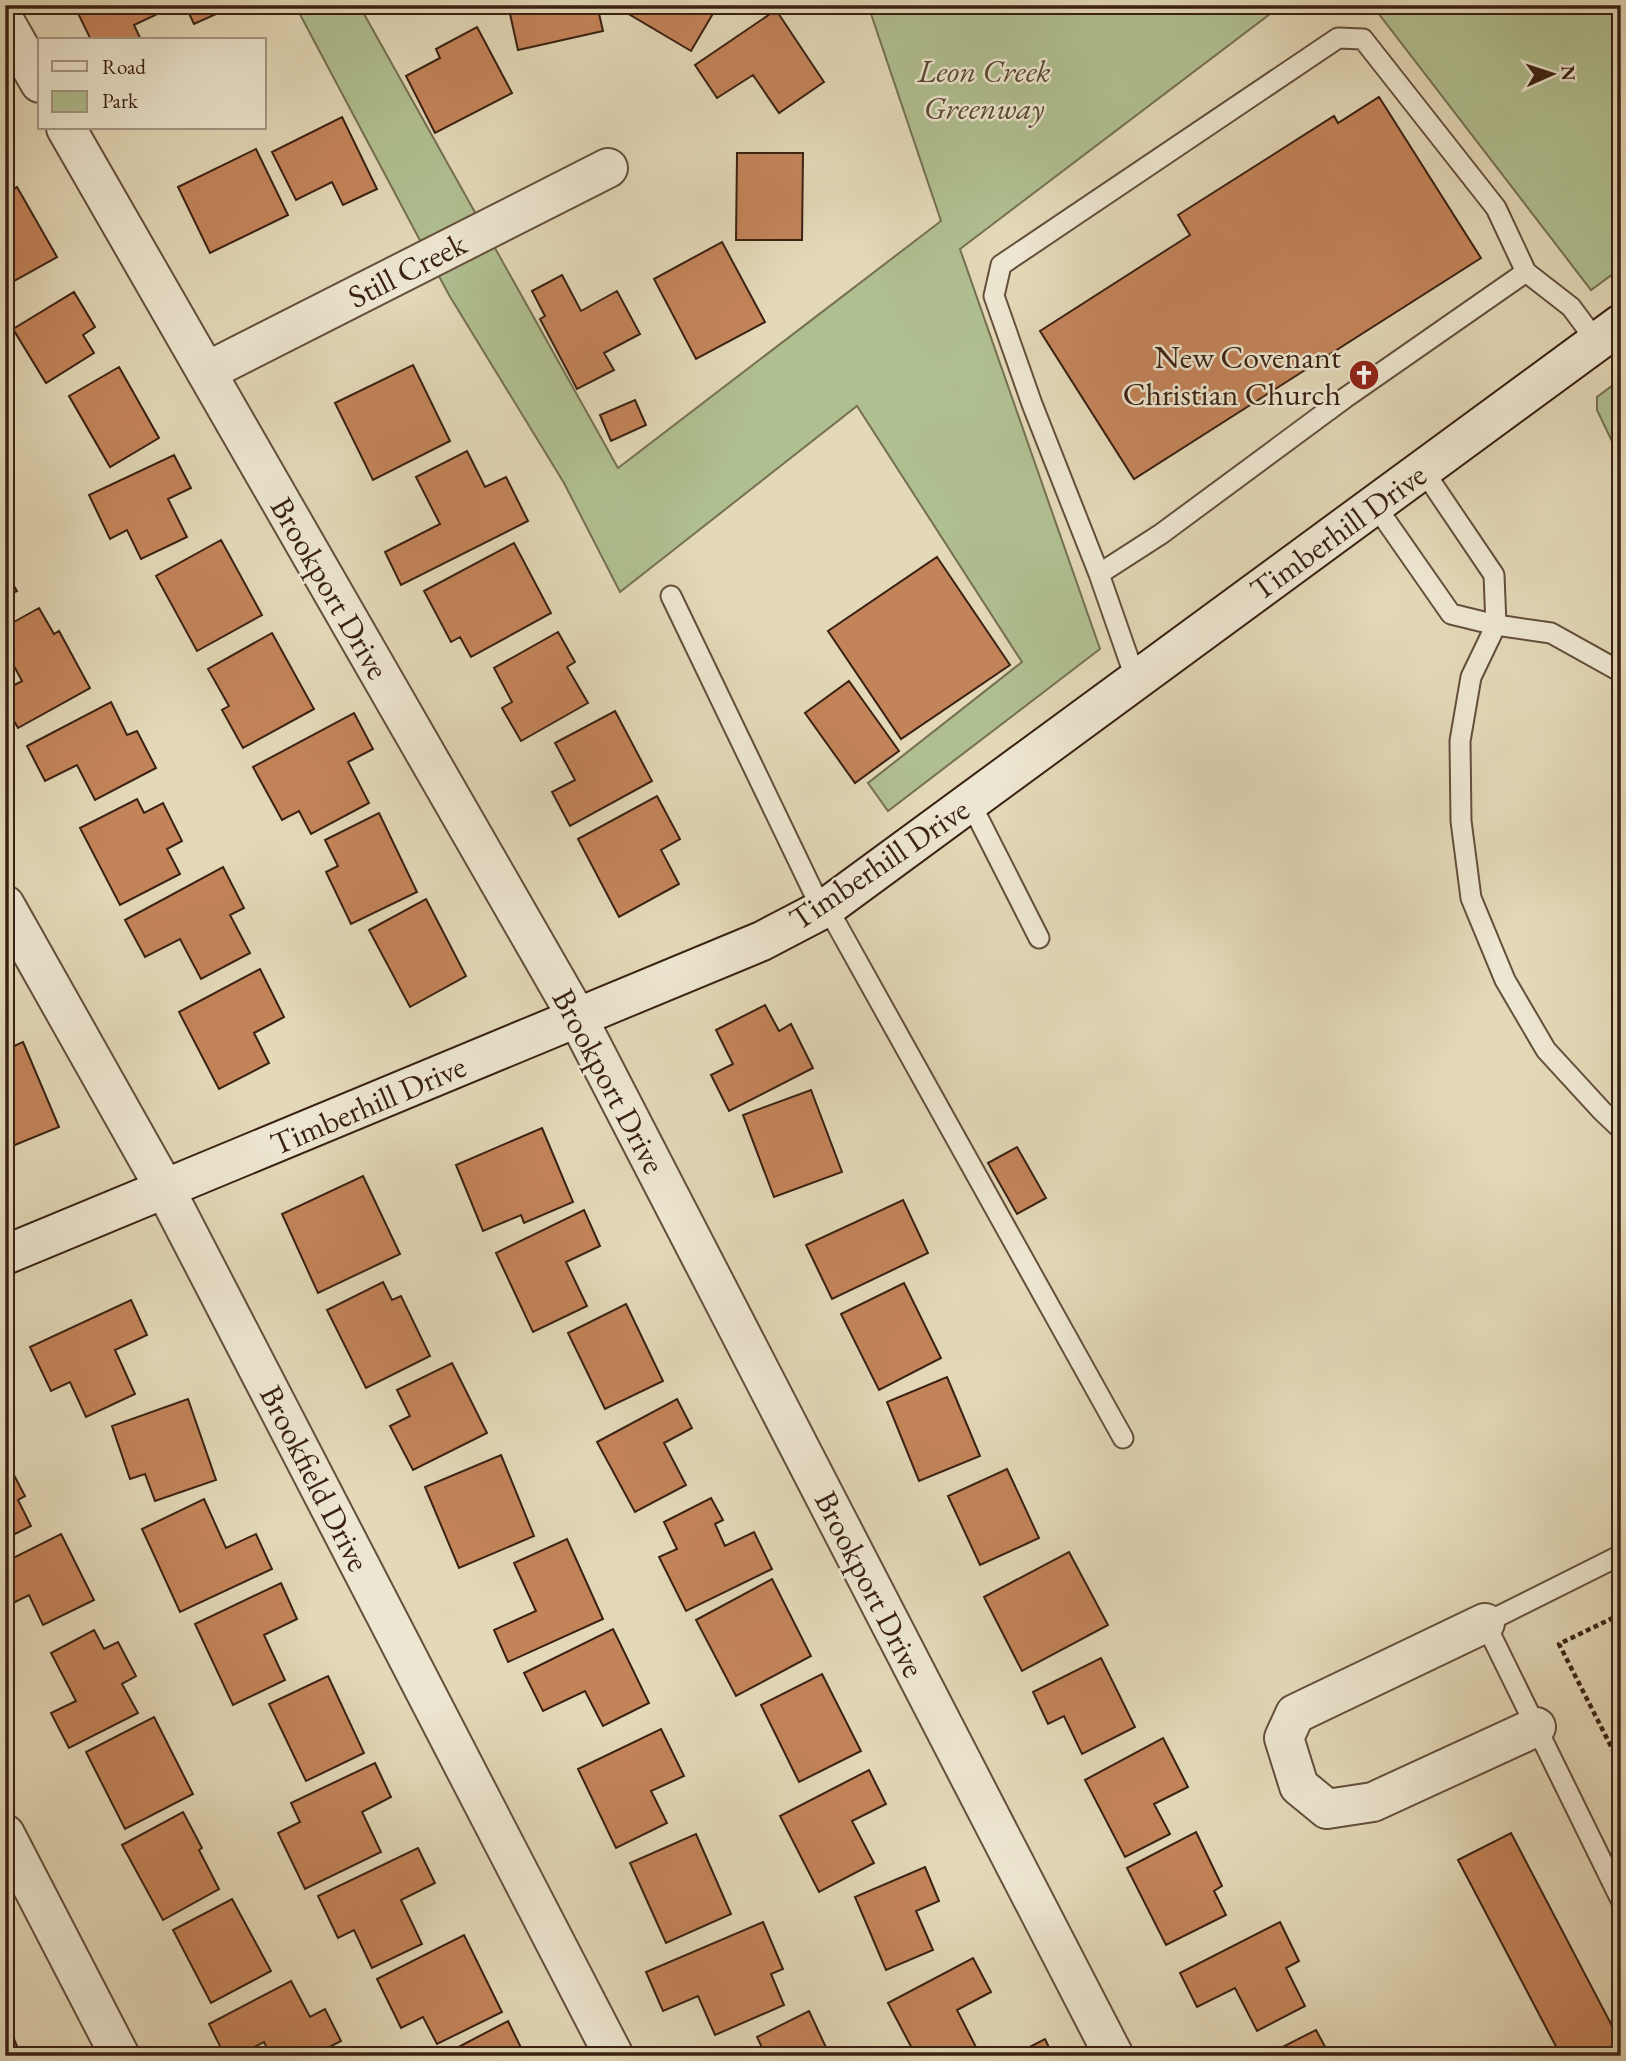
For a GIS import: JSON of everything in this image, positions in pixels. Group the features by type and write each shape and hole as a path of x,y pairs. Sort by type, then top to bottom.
{"street":[{"path":"5,22 38,80"},
{"name":"Brookport Drive","path":"67,130 578,1017 1114,2056"},
{"name":"Still Creek","path":"206,372 608,168"},
{"name":"Timberhill Drive","path":"5,1255 762,941 825,908 1609,333"},
{"name":"Brookfield Drive","path":"5,905 165,1189 614,2056"},
{"path":"1485,1623 1295,1714 1284,1738 1299,1786 1326,1809 1373,1802 1536,1727"},
{"path":"5,1835 120,2056"}],"lane":[{"path":"1136,681 1099,574 1032,404 994,296 1001,265 1338,38 1363,38 1496,208 1525,272 1609,333"},
{"path":"1099,574 1161,534 1345,398 1525,272"},
{"path":"1423,470 1494,575 1496,625 1471,677 1460,741 1461,821 1472,898 1506,979 1546,1050 1621,1129"},
{"path":"1375,505 1451,614 1496,625 1551,633 1621,672"},
{"path":"671,596 825,908 1123,1438"},
{"path":"970,802 1039,938"},
{"path":"1621,1555 1485,1623 1621,1900"}],"path":[{"path":"1621,1614 1559,1644 1621,1766"}],"green space":[{"name":"Leon Creek Greenway","path":"295,5 359,5 618,468 941,221 868,5 1358,5 1278,8 960,249 1100,649 888,811 868,783 1022,662 857,406 620,592 564,483 449,295"},
{"path":"1372,5 1621,5 1621,268 1591,290"},
{"path":"1621,379 1621,460 1597,410 1597,397"}],"building":[{"path":"74,5 169,5 170,8 134,25 140,38 90,38"},
{"path":"185,5 236,5 194,24"},
{"path":"508,5 597,5 603,31 518,50"},
{"path":"718,5 691,51 617,7"},
{"path":"776,10 824,82 779,113 753,75 717,98 695,65"},
{"path":"477,27 512,93 435,133 406,76 440,58 436,49"},
{"path":"1379,97 1481,258 1134,479 1040,331 1190,235 1178,215 1334,116 1338,123"},
{"path":"342,117 377,189 343,205 332,182 296,200 272,152"},
{"path":"256,149 288,215 210,253 178,187"},
{"path":"737,153 803,153 802,240 736,240"},
{"path":"17,187 57,257 5,286 5,193"},
{"path":"722,242 765,322 696,359 654,279"},
{"path":"562,275 581,311 617,291 640,334 604,353 614,370 577,389 540,319 545,316 532,291"},
{"path":"74,292 95,327 83,335 94,353 46,383 13,329"},
{"path":"413,365 450,441 373,480 335,403"},
{"path":"119,367 159,438 110,467 69,396"},
{"path":"635,400 646,425 611,441 600,415"},
{"path":"467,451 485,487 506,477 528,521 401,585 385,552 440,524 416,477"},
{"path":"174,455 191,488 168,499 187,537 141,559 127,530 110,539 89,495"},
{"path":"221,540 262,615 197,651 156,576"},
{"path":"514,543 551,613 471,657 460,637 451,642 424,591"},
{"path":"937,557 1010,665 901,739 828,631"},
{"path":"5,570 17,591 5,597"},
{"path":"39,608 54,634 59,631 90,688 18,728 5,705 5,690 22,681 14,666 5,671 5,627"},
{"path":"558,632 575,662 567,667 588,703 521,741 502,708 512,702 494,668"},
{"path":"272,633 314,709 243,748 222,710 229,706 208,669"},
{"path":"849,681 899,751 855,783 805,713"},
{"path":"111,702 127,735 137,731 156,768 95,800 77,765 45,781 27,746"},
{"path":"615,711 652,781 570,826 552,792 575,780 555,743"},
{"path":"354,713 373,749 348,762 369,803 311,834 299,811 282,820 253,767"},
{"path":"657,796 680,839 661,850 679,884 619,917 578,839"},
{"path":"137,799 144,813 163,803 182,841 167,849 180,874 120,905 80,828"},
{"path":"379,813 417,892 351,924 326,872 338,866 325,840"},
{"path":"223,867 244,908 230,915 250,953 201,979 180,939 145,957 125,920"},
{"path":"426,899 466,976 410,1007 369,930"},
{"path":"260,969 284,1017 254,1033 269,1063 219,1089 179,1012"},
{"path":"765,1005 779,1031 791,1024 813,1068 729,1111 711,1075 733,1064 716,1030"},
{"path":"23,1042 59,1127 5,1149 5,1050"},
{"path":"811,1090 842,1172 774,1197 743,1115"},
{"path":"542,1128 573,1202 524,1223 521,1215 483,1231 456,1165"},
{"path":"1017,1147 1046,1198 1017,1214 988,1163"},
{"path":"363,1176 400,1254 318,1293 282,1214"},
{"path":"903,1200 928,1253 832,1299 806,1245"},
{"path":"584,1210 600,1246 566,1262 587,1306 533,1332 496,1253"},
{"path":"383,1282 392,1300 401,1296 430,1356 366,1388 327,1310"},
{"path":"904,1283 941,1358 879,1390 841,1314"},
{"path":"131,1300 147,1335 115,1350 135,1394 86,1417 70,1382 51,1391 30,1347"},
{"path":"626,1304 663,1381 605,1409 568,1333"},
{"path":"452,1363 487,1433 413,1470 390,1426 410,1416 397,1390"},
{"path":"947,1377 980,1456 919,1481 887,1402"},
{"path":"188,1399 216,1480 155,1501 145,1474 130,1479 112,1426"},
{"path":"677,1399 692,1428 664,1443 686,1485 635,1512 597,1442"},
{"path":"501,1455 534,1536 459,1568 425,1487"},
{"path":"5,1458 25,1496 18,1500 31,1526 5,1539"},
{"path":"1007,1469 1039,1538 980,1565 948,1496"},
{"path":"711,1498 723,1520 715,1524 725,1546 754,1532 772,1569 686,1611 659,1557 677,1549 664,1522"},
{"path":"204,1499 226,1548 256,1534 272,1569 180,1612 142,1529"},
{"path":"61,1534 94,1600 43,1625 29,1595 5,1607 5,1562"},
{"path":"567,1539 603,1619 508,1662 494,1630 536,1611 514,1563"},
{"path":"1069,1552 1108,1625 1022,1671 984,1597"},
{"path":"772,1579 811,1656 736,1696 696,1620"},
{"path":"281,1583 297,1619 264,1635 285,1680 233,1705 195,1624"},
{"path":"613,1629 649,1703 603,1726 585,1691 543,1711 524,1673"},
{"path":"94,1630 104,1649 118,1642 136,1676 122,1684 138,1713 69,1748 51,1713 76,1701 51,1653"},
{"path":"1101,1658 1135,1727 1082,1754 1064,1716 1048,1724 1033,1692"},
{"path":"822,1674 861,1751 799,1782 761,1705"},
{"path":"328,1676 364,1753 306,1781 269,1704"},
{"path":"154,1717 193,1794 125,1829 86,1752"},
{"path":"661,1729 684,1776 651,1791 667,1823 616,1848 578,1769"},
{"path":"1163,1738 1188,1787 1154,1804 1170,1834 1125,1857 1085,1780"},
{"path":"375,1763 391,1797 362,1812 381,1852 305,1889 278,1833 300,1822 291,1803"},
{"path":"869,1770 886,1804 852,1821 874,1863 819,1892 780,1816"},
{"path":"183,1812 219,1889 163,1920 122,1845"},
{"path":"1196,1832 1222,1886 1214,1891 1226,1915 1166,1945 1127,1868"},
{"path":"1511,1833 1621,2043 1621,2056 1561,2056 1458,1860"},
{"path":"696,1834 731,1914 666,1943 630,1863"},
{"path":"418,1848 435,1883 401,1900 422,1944 372,1968 354,1930 338,1938 318,1896"},
{"path":"925,1867 939,1901 916,1911 933,1950 886,1970 855,1897"},
{"path":"232,1899 271,1971 211,2003 173,1930"},
{"path":"763,1922 783,1969 771,1974 784,2005 715,2035 698,1996 663,2011 646,1972"},
{"path":"1280,1922 1299,1961 1286,1968 1305,2006 1257,2031 1235,1988 1197,2007 1180,1973"},
{"path":"464,1935 502,2012 437,2044 423,2017 401,2028 377,1979"},
{"path":"973,1958 991,1992 957,2010 979,2053 974,2056 916,2056 888,2003"},
{"path":"291,1981 310,2017 325,2009 341,2041 312,2056 271,2056 264,2042 236,2056 225,2056 209,2024"},
{"path":"809,2011 830,2056 766,2056 757,2037"},
{"path":"5,2017 21,2056 5,2056"},
{"path":"508,2021 525,2056 451,2056 449,2052"},
{"path":"1316,2030 1330,2056 1265,2056"},
{"path":"1045,2039 1053,2056 1012,2056"}],"place":[{"name":"New Covenant Christian Church","path":"1364,375"}]}
